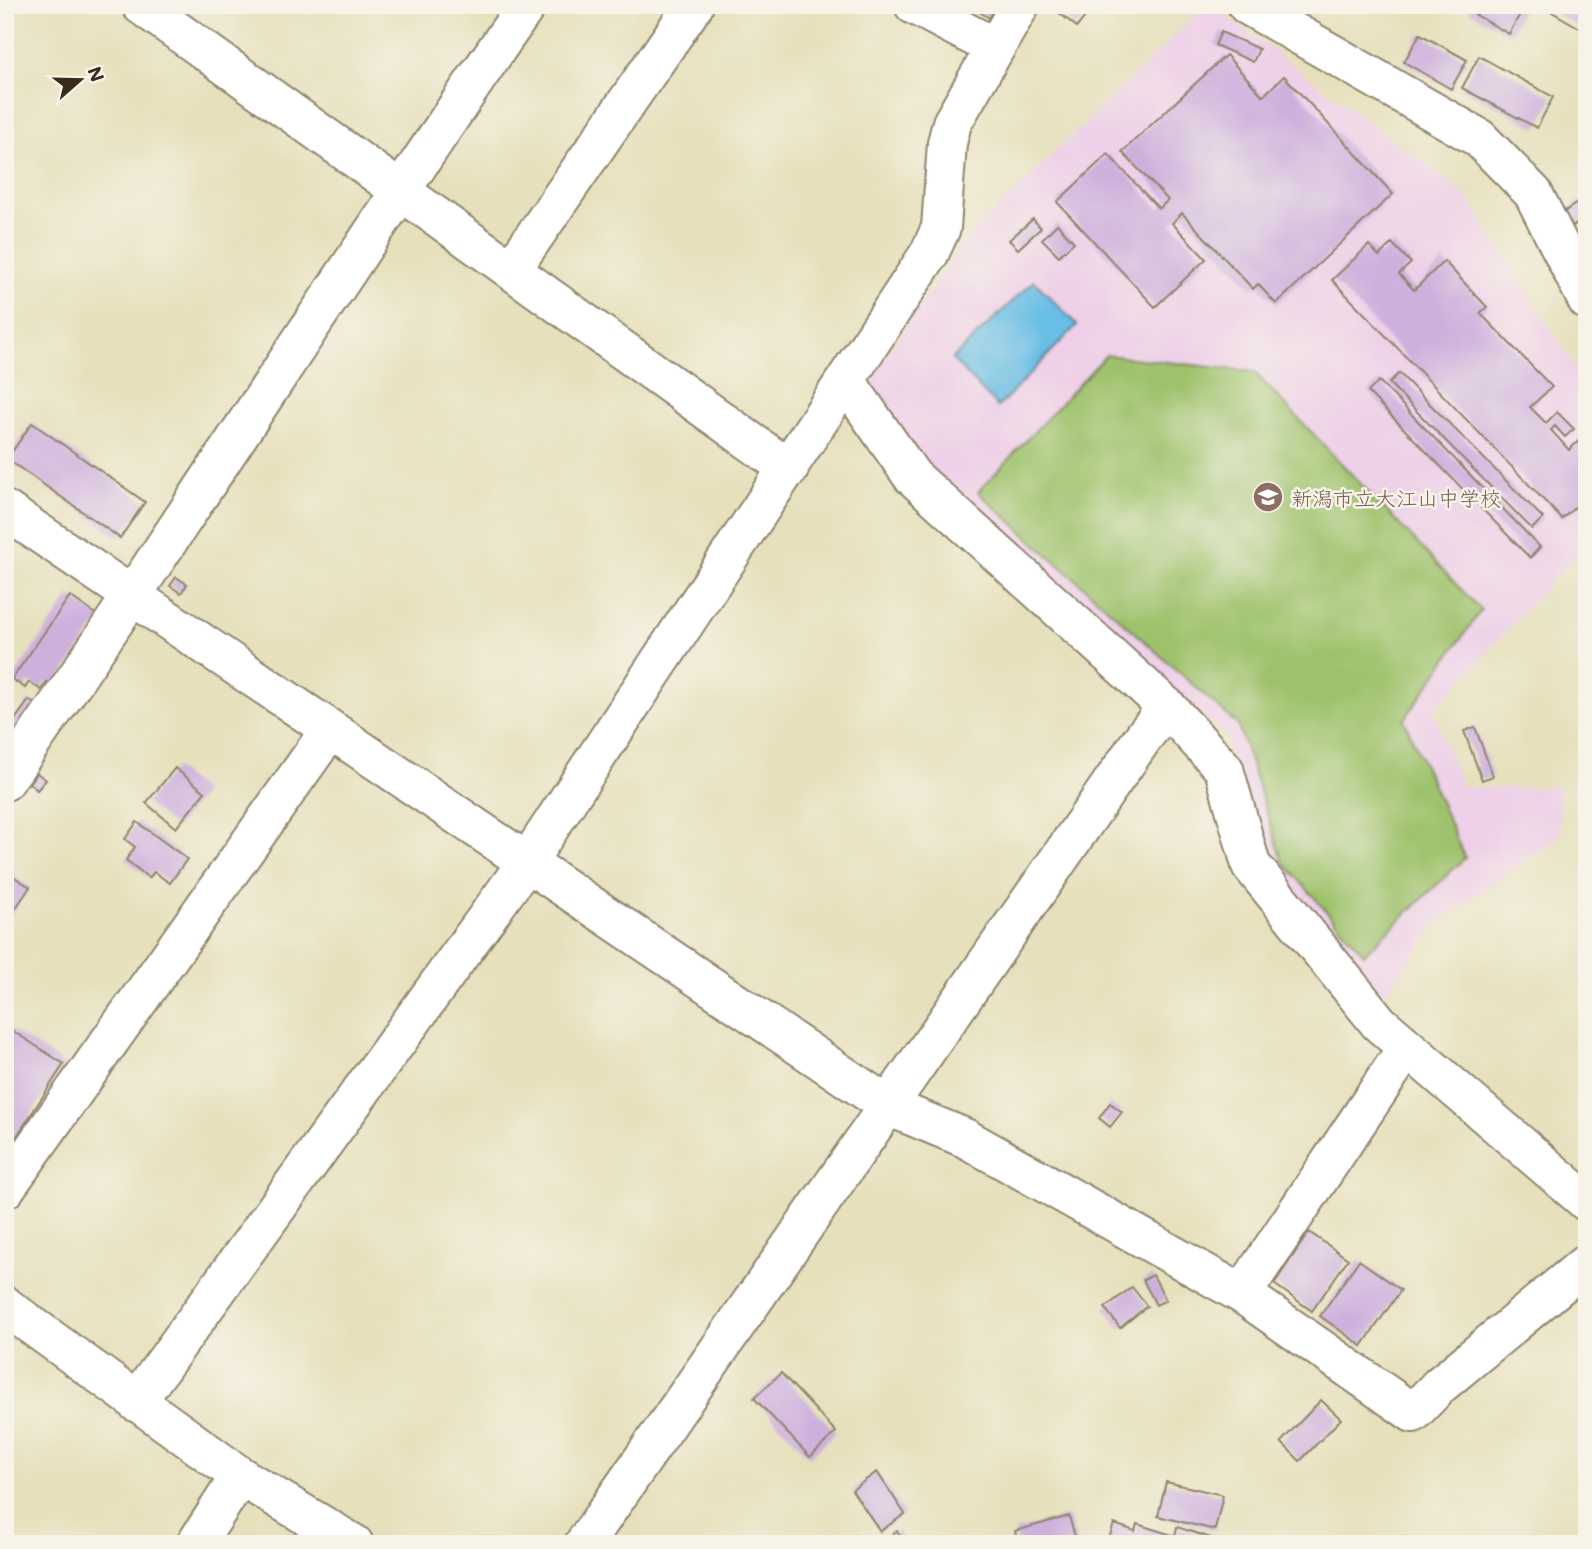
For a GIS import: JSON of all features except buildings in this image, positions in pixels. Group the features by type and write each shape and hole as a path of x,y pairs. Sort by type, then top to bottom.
{"street":[{"path":"141,5 789,469"},
{"path":"5,780 133,598 399,189 527,5"},
{"path":"511,270 694,5"},
{"path":"915,5 994,47"},
{"path":"136,1402 527,862 929,254 941,228 947,143 952,123 1020,5"},
{"path":"1247,5 1479,138 1533,193 1587,300"},
{"path":"846,381 912,476 1167,708 1224,769 1251,865 1379,1023 1587,1202"},
{"path":"5,510 890,1107 965,1138 1242,1294 1413,1413 1440,1385 1587,1263"},
{"path":"584,1544 890,1107 1145,734 1167,708"},
{"path":"5,1189 330,730"},
{"path":"1242,1294 1406,1049"},
{"path":"5,1306 240,1476 354,1544"},
{"path":"196,1544 240,1476"}],"shaded area":[{"name":"新潟市立大江山中学校","path":"1206,5 1212,5 1465,194 1577,371 1587,382 1587,542 1433,712 1463,788 1560,787 1560,836 1439,921 1373,1010 1251,852 1225,735 898,453 862,392 961,244"}],"green space":[{"path":"1106,355 1254,372 1481,610 1404,720 1465,858 1364,954 1283,862 1238,725 978,492"}],"water":[{"path":"1034,281 1077,325 998,407 952,359"}],"place":[{"name":"新潟市立大江山中学校","path":"1268,497"}]}
